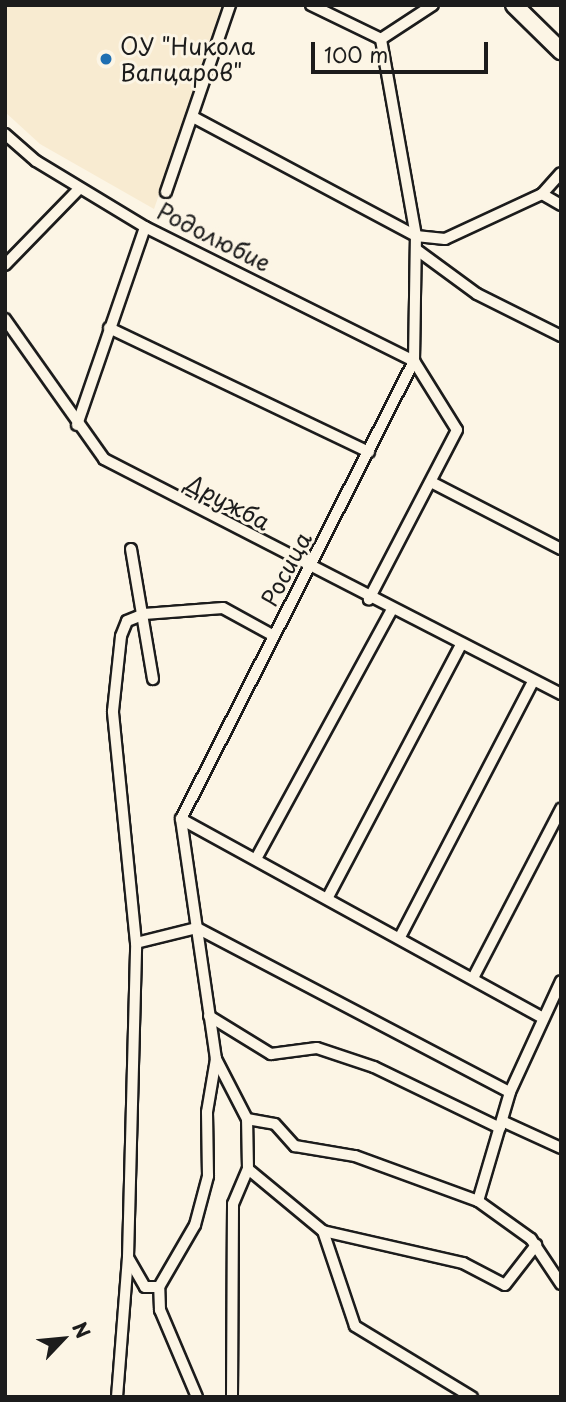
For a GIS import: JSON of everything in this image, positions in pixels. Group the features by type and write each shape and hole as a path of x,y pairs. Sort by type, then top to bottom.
{"street":[{"path":"166,191 230,5"},
{"path":"311,5 381,40 433,5"},
{"path":"514,5 561,51"},
{"name":"Росица","path":"181,819 414,361 416,236 381,40"},
{"path":"193,117 416,236 445,239 542,194 561,173"},
{"name":"Родолюбие","path":"5,134 79,189 145,227 414,361"},
{"path":"5,265 79,189"},
{"path":"542,194 561,205"},
{"path":"78,425 145,227"},
{"path":"417,250 477,294 561,336"},
{"name":"Дружба","path":"5,319 104,459 310,570 561,695"},
{"path":"109,328 369,452"},
{"path":"369,599 433,483 457,430 414,361"},
{"path":"433,483 561,549"},
{"path":"131,549 153,679"},
{"path":"117,1397 128,1257 136,943 113,711 121,636 127,621 144,614 223,608 274,636"},
{"path":"257,857 391,611"},
{"path":"328,897 461,645"},
{"path":"400,937 533,681"},
{"path":"473,978 561,808"},
{"path":"181,819 257,857 541,1017"},
{"path":"181,819 216,1059 247,1119 248,1169 233,1204 232,1397"},
{"path":"136,943 197,928 510,1092"},
{"path":"478,1201 510,1092 541,1017 561,981"},
{"path":"209,1016 271,1054 317,1048 374,1067 561,1148"},
{"path":"197,1397 160,1311 159,1287 195,1225 208,1176 207,1112 216,1059"},
{"path":"247,1119 275,1124 295,1146 355,1157 478,1201 536,1245 561,1284"},
{"path":"248,1169 323,1231 463,1263 505,1285 536,1245"},
{"path":"323,1231 355,1326 472,1397"},
{"path":"128,1257 145,1287"},
{"path":"124,1301 145,1287 159,1287"}],"shaded area":[{"name":"ОУ \"Никола Вапцаров\"","path":"5,5 225,5 154,209 40,144 5,112"}],"place":[{"name":"ОУ \"Никола Вапцаров\"","path":"106,59"}]}
